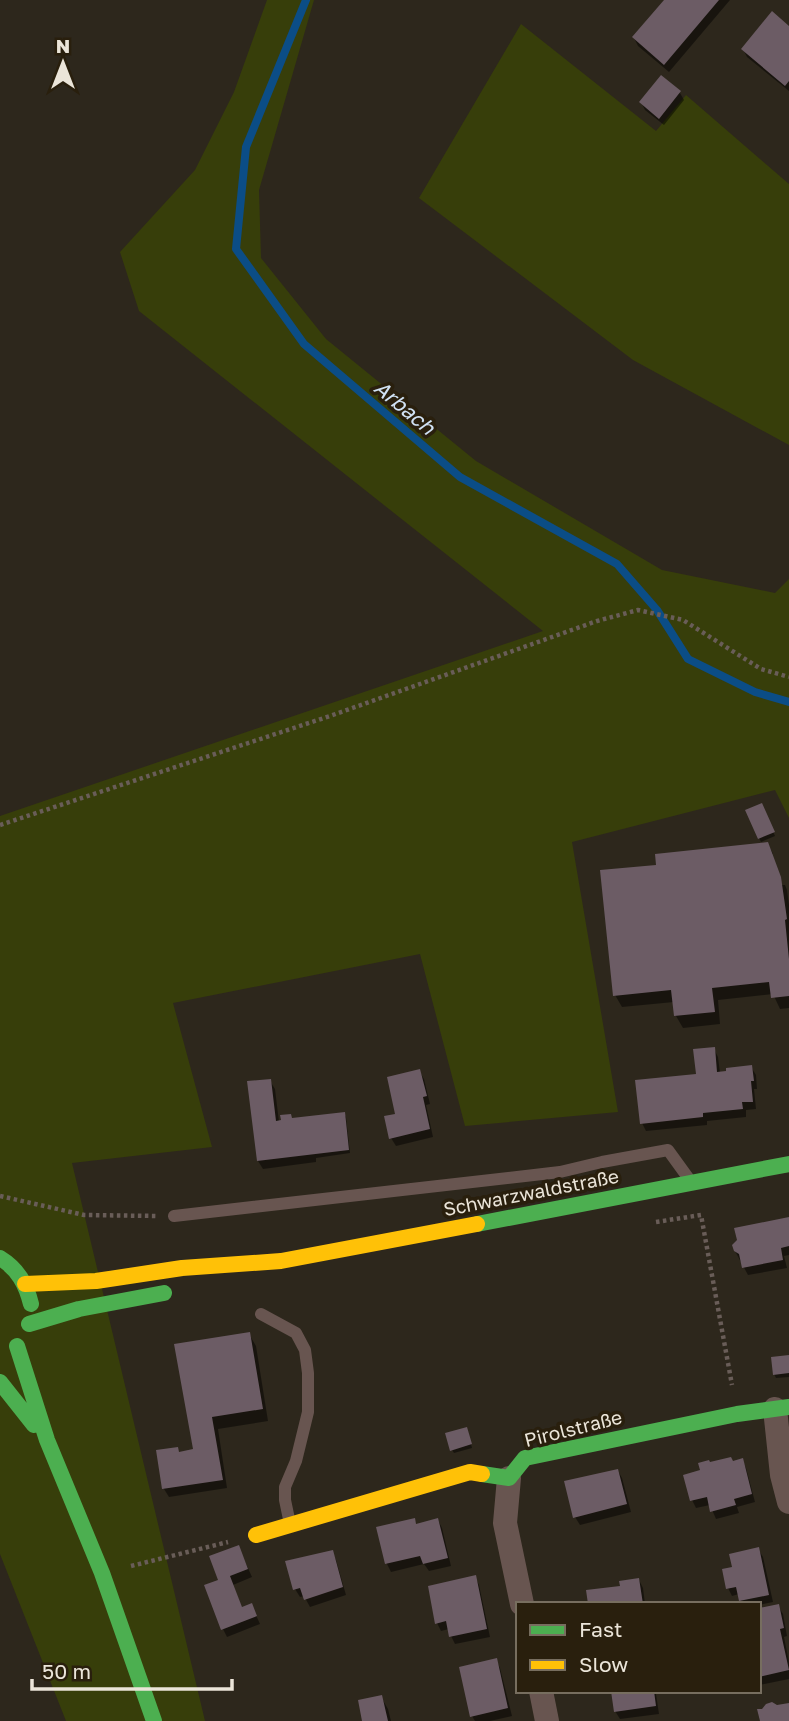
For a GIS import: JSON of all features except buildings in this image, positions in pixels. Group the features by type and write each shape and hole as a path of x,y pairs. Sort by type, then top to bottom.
{"street":[{"name":"Schwarzwaldstraße","path":"223,1281 281,1261 789,1164"},
{"path":"0,1258 16,1270 25,1284 31,1307 29,1324 17,1346 4,1357"},
{"name":"Schwarzwaldstraße","path":"25,1284 96,1281 182,1268 281,1261"},
{"path":"29,1324 79,1308 175,1291"},
{"path":"17,1346 47,1440 102,1573 154,1721"},
{"path":"0,1382 47,1440"},
{"name":"Pirolstraße","path":"509,1478 525,1458 737,1414 782,1408"},
{"path":"782,1408 782,1475 789,1502"},
{"path":"256,1535 470,1472 509,1478 505,1523 522,1602"},
{"path":"541,1693 547,1721"}],"lane":[{"path":"174,1216 559,1172 668,1150 691,1183"},
{"path":"261,1314 296,1333 305,1350 308,1412 296,1461 285,1487 290,1525"}],"path":[{"path":"0,825 330,716 597,621 638,610 683,620 761,669 789,677"},
{"path":"0,1196 84,1215 174,1216"},
{"path":"653,1223 701,1215 737,1414"},
{"path":"102,1573 256,1535"}],"green space":[{"path":"267,0 314,0 259,190 261,258 326,339 476,461 662,570 775,593 789,579 789,818 775,790 572,842 618,1112 465,1126 420,954 173,1003 212,1147 72,1163 205,1721 66,1721 0,1554 0,816 543,631 139,311 120,252 195,170 234,92"},
{"path":"521,24 656,131 686,95 789,184 789,445 633,360 419,198"}],"waterway":[{"name":"Arbach","path":"306,0 246,147 236,249 304,344 460,477 617,564 657,610 688,659 755,692 789,702"}],"traffic: fast":[{"path":"477,1224 789,1164"},
{"path":"0,1258 12,1267 20,1278 31,1304"},
{"path":"29,1324 79,1309 164,1293"},
{"path":"17,1346 47,1440 102,1573 154,1721"},
{"path":"0,1382 34,1425"},
{"path":"482,1474 509,1478 525,1458 737,1414 789,1407"}],"traffic: slow":[{"path":"25,1284 96,1281 182,1268 281,1261 477,1224"},
{"path":"256,1535 470,1472 482,1474"}]}
